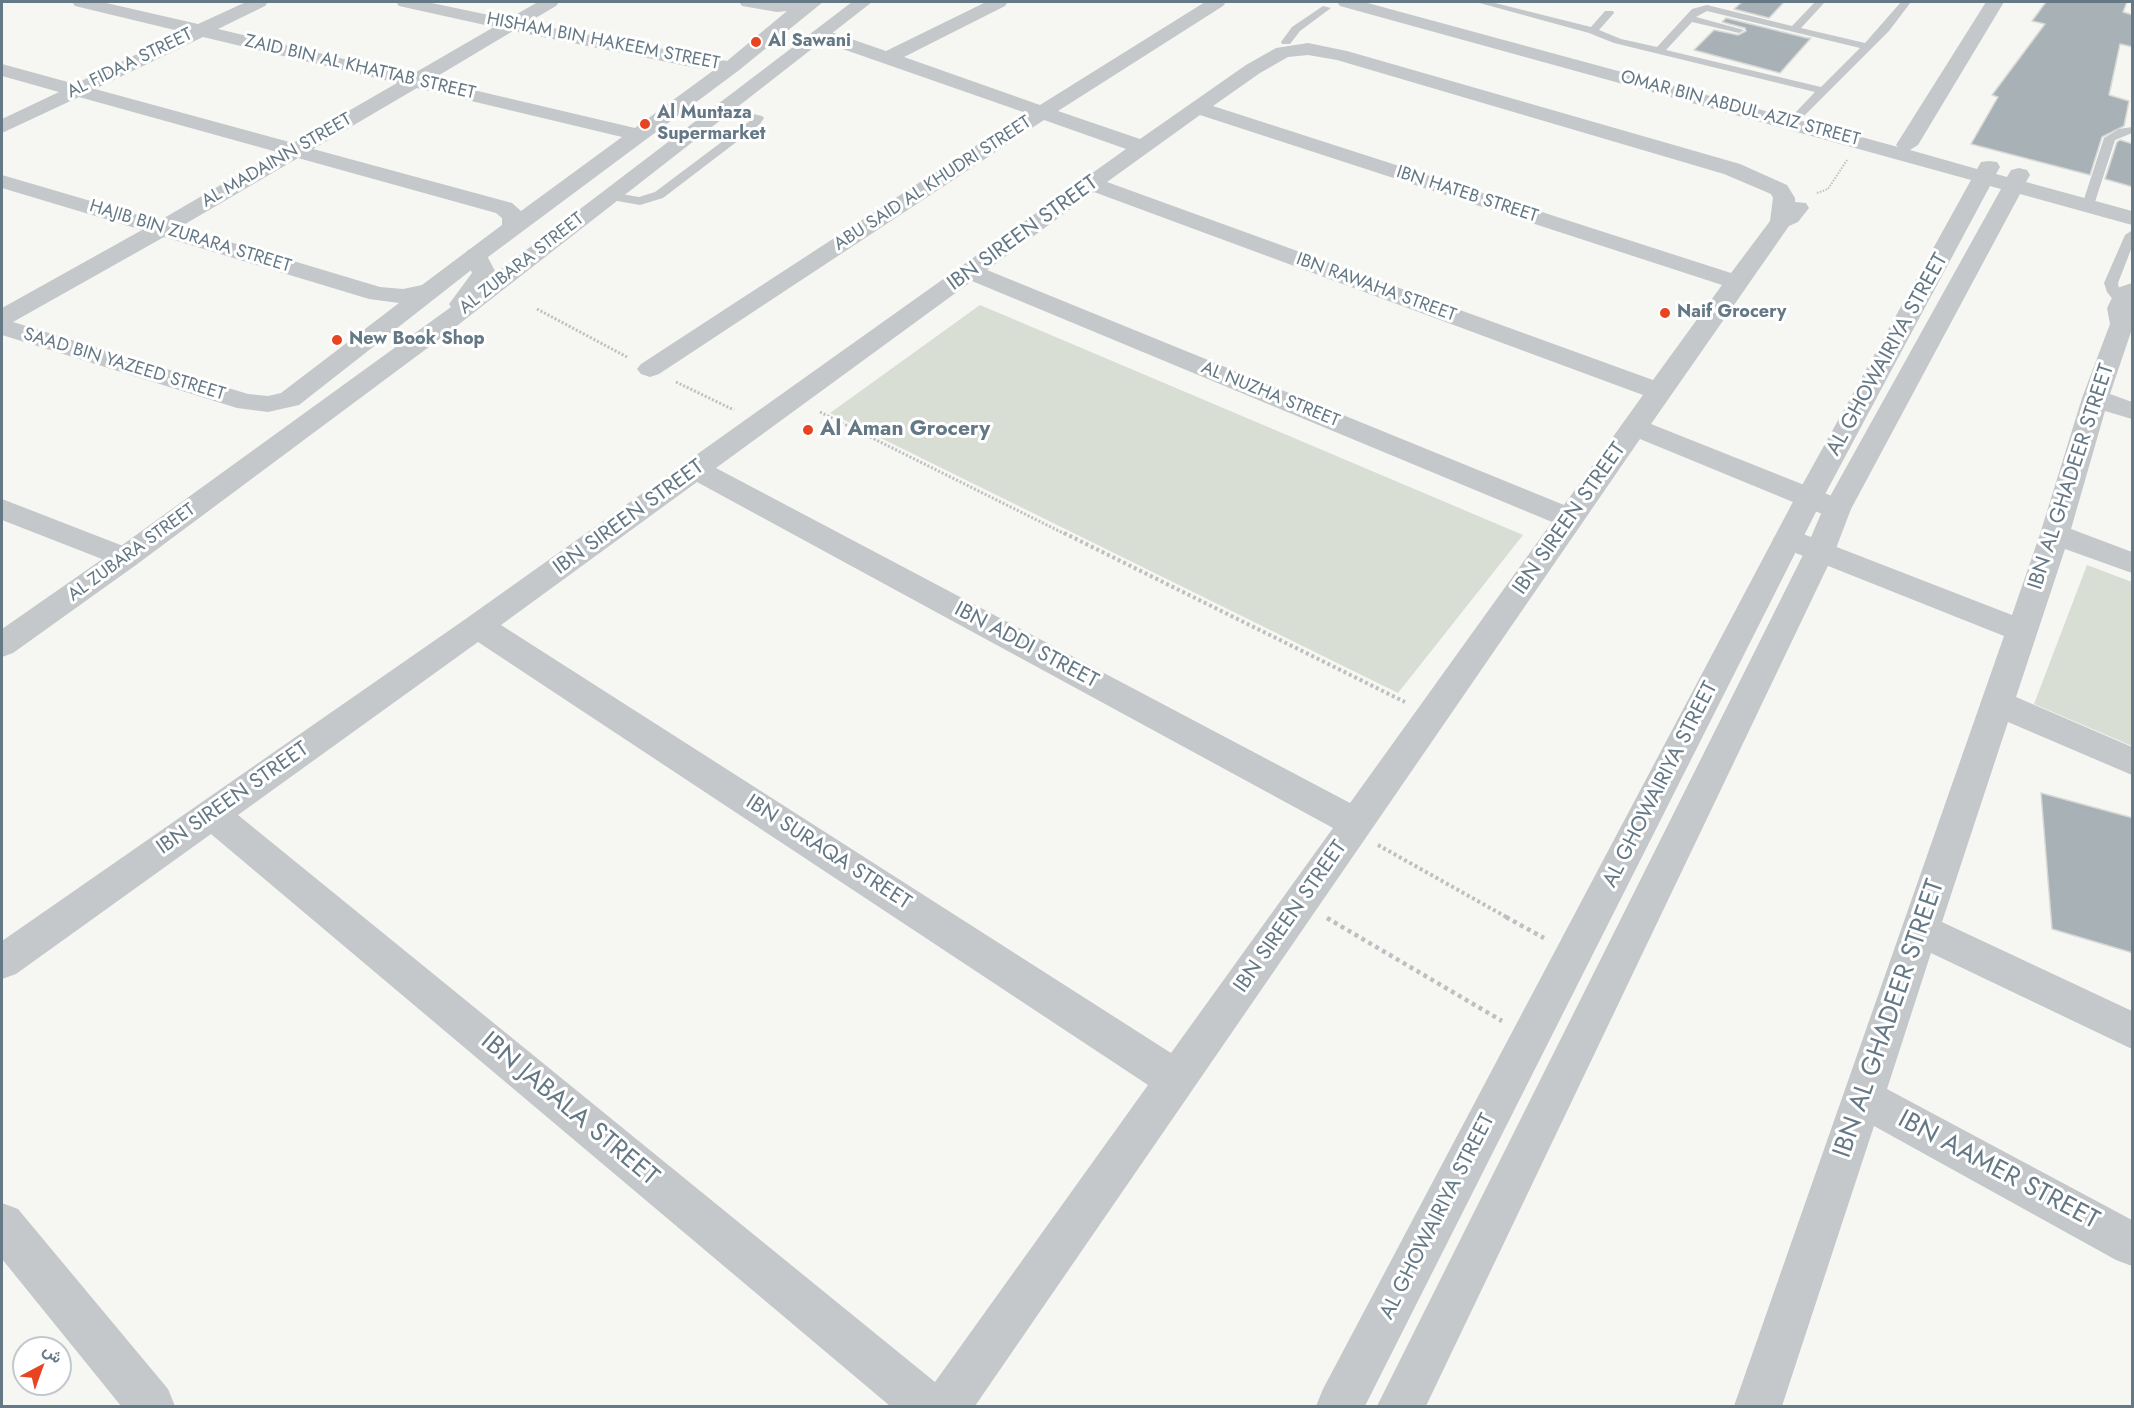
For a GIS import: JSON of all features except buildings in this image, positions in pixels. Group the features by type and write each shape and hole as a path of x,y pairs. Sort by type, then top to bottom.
{"street":[{"name":"ZAID BIN AL KHATTAB STREET","path":"81,2 639,135"},
{"name":"AL FIDAA STREET","path":"2,127 259,2"},
{"name":"HISHAM BIN HAKEEM STREET","path":"405,2 510,25 731,67"},
{"name":"AL MADAINN STREET","path":"3,317 161,229 550,2"},
{"path":"748,2 785,12 800,51"},
{"name":"AL ZUBARA STREET","path":"246,402 268,404 290,399 476,255 731,67 785,12 813,2"},
{"name":"AL ZUBARA STREET","path":"2,645 125,558 440,327 863,2"},
{"path":"888,58 999,2"},
{"name":"ABU SAID AL KHUDRI STREET","path":"651,369 1042,112 1217,2"},
{"name":"OMAR BIN ABDUL AZIZ STREET","path":"1346,2 1860,142 1987,172 2090,200 2133,206"},
{"name":"OMAR BIN ABDUL AZIZ STREET","path":"1385,2 1907,145 1987,172"},
{"path":"1907,145 1995,2"},
{"path":"821,35 1142,147"},
{"name":"IBN SIREEN STREET","path":"1253,69 1262,57 1286,42 1310,43 1340,55 1732,169 1785,182 1792,207"},
{"name":"IBN SIREEN STREET","path":"2,962 697,470 1253,69 1289,50 1308,49 1340,55"},
{"path":"2,70 504,208 513,216 513,228"},
{"name":"IBN HATEB STREET","path":"1198,108 1736,282"},
{"name":"IBN SIREEN STREET","path":"1732,169 1779,190 1792,207"},
{"name":"AL GHOWAIRIYA STREET","path":"1401,1407 1590,1021 1823,503 1987,172"},
{"name":"AL GHOWAIRIYA STREET","path":"1823,503 2016,180"},
{"name":"HAJIB BIN ZURARA STREET","path":"2,181 378,294 402,296 429,291"},
{"name":"IBN RAWAHA STREET","path":"1092,184 1660,392"},
{"name":"OMAR BIN ABDUL AZIZ STREET","path":"2090,200 2132,226"},
{"name":"IBN SIREEN STREET","path":"947,1407 1736,282 1792,207"},
{"path":"440,327 478,285 484,273 476,255"},
{"name":"AL NUZHA STREET","path":"970,272 1571,519"},
{"path":"378,294 389,305 395,318"},
{"name":"IBN AL GHADEER STREET","path":"1758,1407 1998,704 2055,534 2095,398 2127,308"},
{"name":"SAAD BIN YAZEED STREET","path":"3,317 246,402"},
{"path":"2095,398 2133,411"},
{"name":"IBN SIREEN STREET","path":"1634,427 1823,503"},
{"name":"IBN ADDI STREET","path":"697,470 1353,827"},
{"path":"2,509 125,558"},
{"path":"2055,534 2133,563"},
{"path":"1804,545 2022,631"},
{"name":"AL GHOWAIRIYA STREET","path":"1340,1407 1574,954 1804,545"},
{"name":"IBN SURAQA STREET","path":"478,626 1177,1080"},
{"path":"1998,704 2133,762"},
{"name":"IBN JABALA STREET","path":"212,814 927,1407"},
{"path":"1921,930 2133,1031"},
{"path":"1550,999 1590,1021"},
{"name":"IBN AAMER STREET","path":"1863,1098 2133,1244"},
{"path":"2,1225 151,1407"}],"lane":[{"path":"1481,2 1593,31 1618,41 1823,91"},
{"path":"1795,30 1820,2"},
{"path":"1799,115 1867,47 1906,2"},
{"path":"1286,42 1296,29 1326,8"},
{"path":"1659,51 1699,9 1707,8 1867,47"},
{"path":"1593,31 1609,13"},
{"path":"1689,18 1739,30"},
{"path":"610,196 640,201 659,195 756,122 758,118 722,110"},
{"path":"2090,200 2110,138 2123,131 2133,130"},
{"path":"2127,308 2112,289 2111,283 2132,226"}],"path":[{"path":"1792,207 1828,189 1860,142"},
{"path":"795,399 1432,716"},
{"path":"1353,827 1574,954"},
{"path":"1300,903 1530,1038"}],"shaded area":[{"path":"980,305 1523,535 1398,693 830,413"},
{"path":"2087,565 2132,582 2132,746 2034,704"}],"place":[{"name":"Al Sawani","path":"756,42"},
{"name":"Al Muntaza Supermarket","path":"645,124"},
{"name":"Naif Grocery","path":"1665,313"},
{"name":"New Book Shop","path":"337,340"},
{"name":"Al Aman Grocery","path":"808,430"}]}
